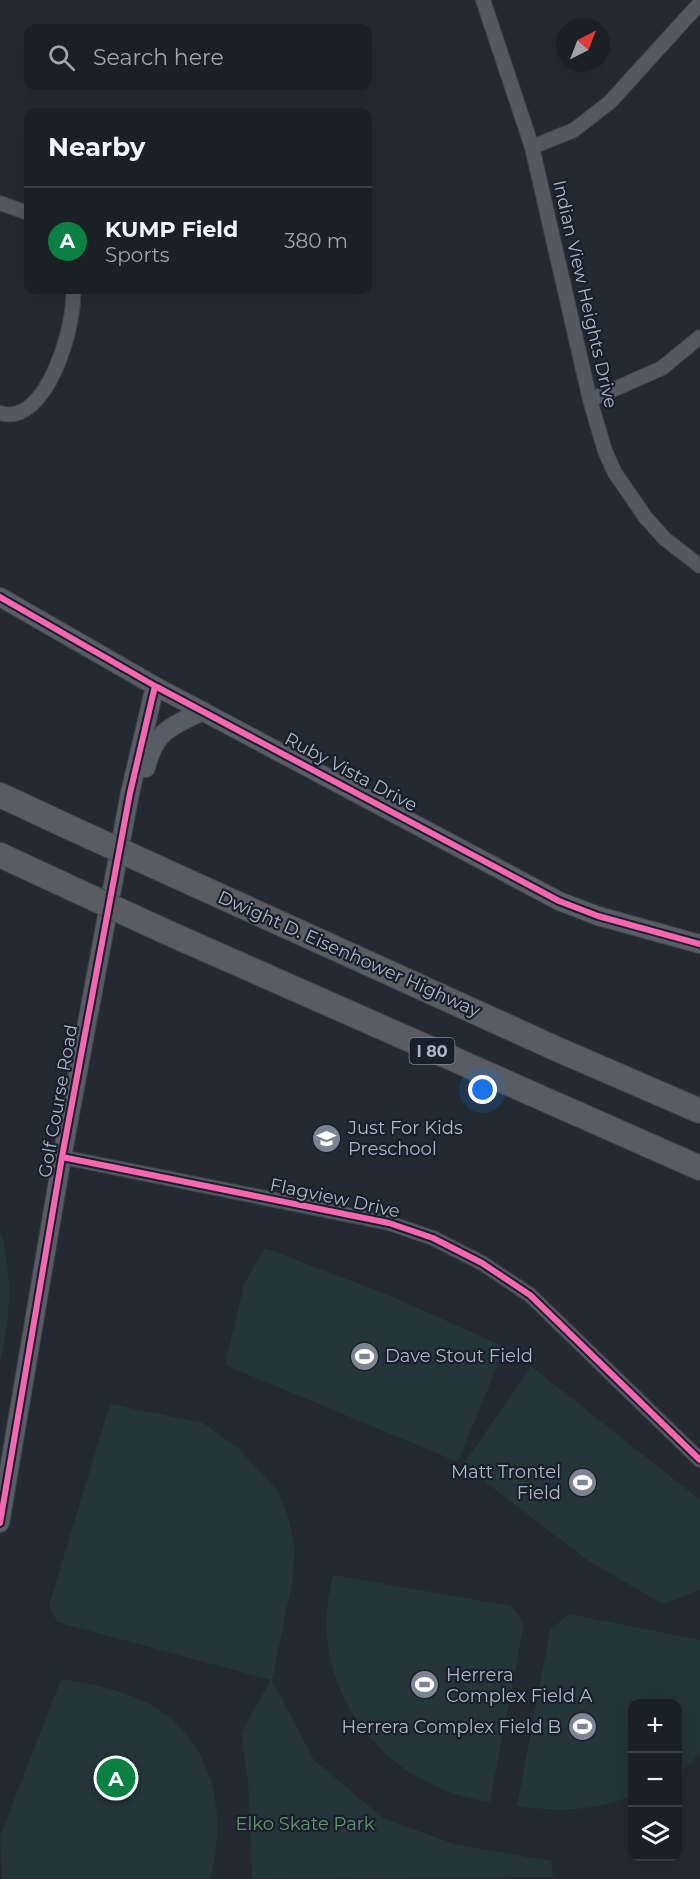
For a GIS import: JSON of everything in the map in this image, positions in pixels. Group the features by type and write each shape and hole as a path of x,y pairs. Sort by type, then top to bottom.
{"highway":[{"name":"Dwight D. Eisenhower Highway","path":"0,795 559,1050 700,1111"},
{"name":"I 80","path":"0,855 164,931 700,1168"}],"street":[{"name":"Indian View Heights Drive","path":"483,0 532,147 590,400 605,451 628,495 665,539 700,566"},
{"path":"532,147 574,130 603,109 700,3"},
{"path":"0,203 24,212"},
{"path":"0,413 9,416 36,402 51,380 70,323 73,294"},
{"path":"590,400 662,368 700,337"},
{"name":"Ruby Vista Drive","path":"0,597 155,686 559,901 598,916 700,944"},
{"name":"Golf Course Road","path":"0,1523 62,1157 123,831 155,686"},
{"path":"123,831 158,738 175,724 203,711"},
{"name":"Flagview Drive","path":"62,1157 389,1223 433,1238 482,1263 530,1295 700,1460"}],"green space":[{"path":"0,1228 7,1262 9,1295 0,1363"},
{"name":"Dave Stout Field","path":"265,1248 391,1296 505,1347 458,1462 225,1365 244,1284"},
{"name":"Matt Trontel Field","path":"531,1366 700,1500 700,1590 663,1604 590,1562 463,1465"},
{"name":"Elko Skate Park","path":"110,1404 203,1423 238,1448 278,1491 288,1516 295,1547 293,1578 272,1680 314,1760 383,1818 457,1845 551,1861 553,1877 252,1879 248,1782 241,1732 271,1680 57,1622 49,1605"},
{"name":"Herrera Complex Field A","path":"333,1575 511,1606 524,1622 490,1802 451,1792 415,1776 385,1752 359,1724 341,1691 330,1654 327,1615"},
{"name":"Herrera Complex Field B","path":"569,1614 700,1640 700,1751 691,1764 682,1770 682,1699 628,1699 628,1797 604,1805 575,1809 517,1806 550,1630"},
{"path":"61,1679 108,1688 143,1701 174,1721 190,1739 203,1760 216,1806 215,1855 210,1879 2,1879 0,1836"}],"cycle path":[{"path":"0,597 155,686 559,901 598,916 700,944"},
{"path":"0,1523 62,1157 130,793 155,686"},
{"path":"62,1157 389,1223 433,1238 482,1263 530,1295 700,1460"}],"place":[{"name":"Just For Kids Preschool","path":"327,1138"},
{"name":"Dave Stout Field","path":"364,1356"},
{"name":"Matt Trontel Field","path":"582,1482"},
{"name":"Herrera Complex Field A","path":"425,1685"},
{"name":"Herrera Complex Field B","path":"582,1727"},
{"name":"KUMP Field","path":"116,1778"}]}
